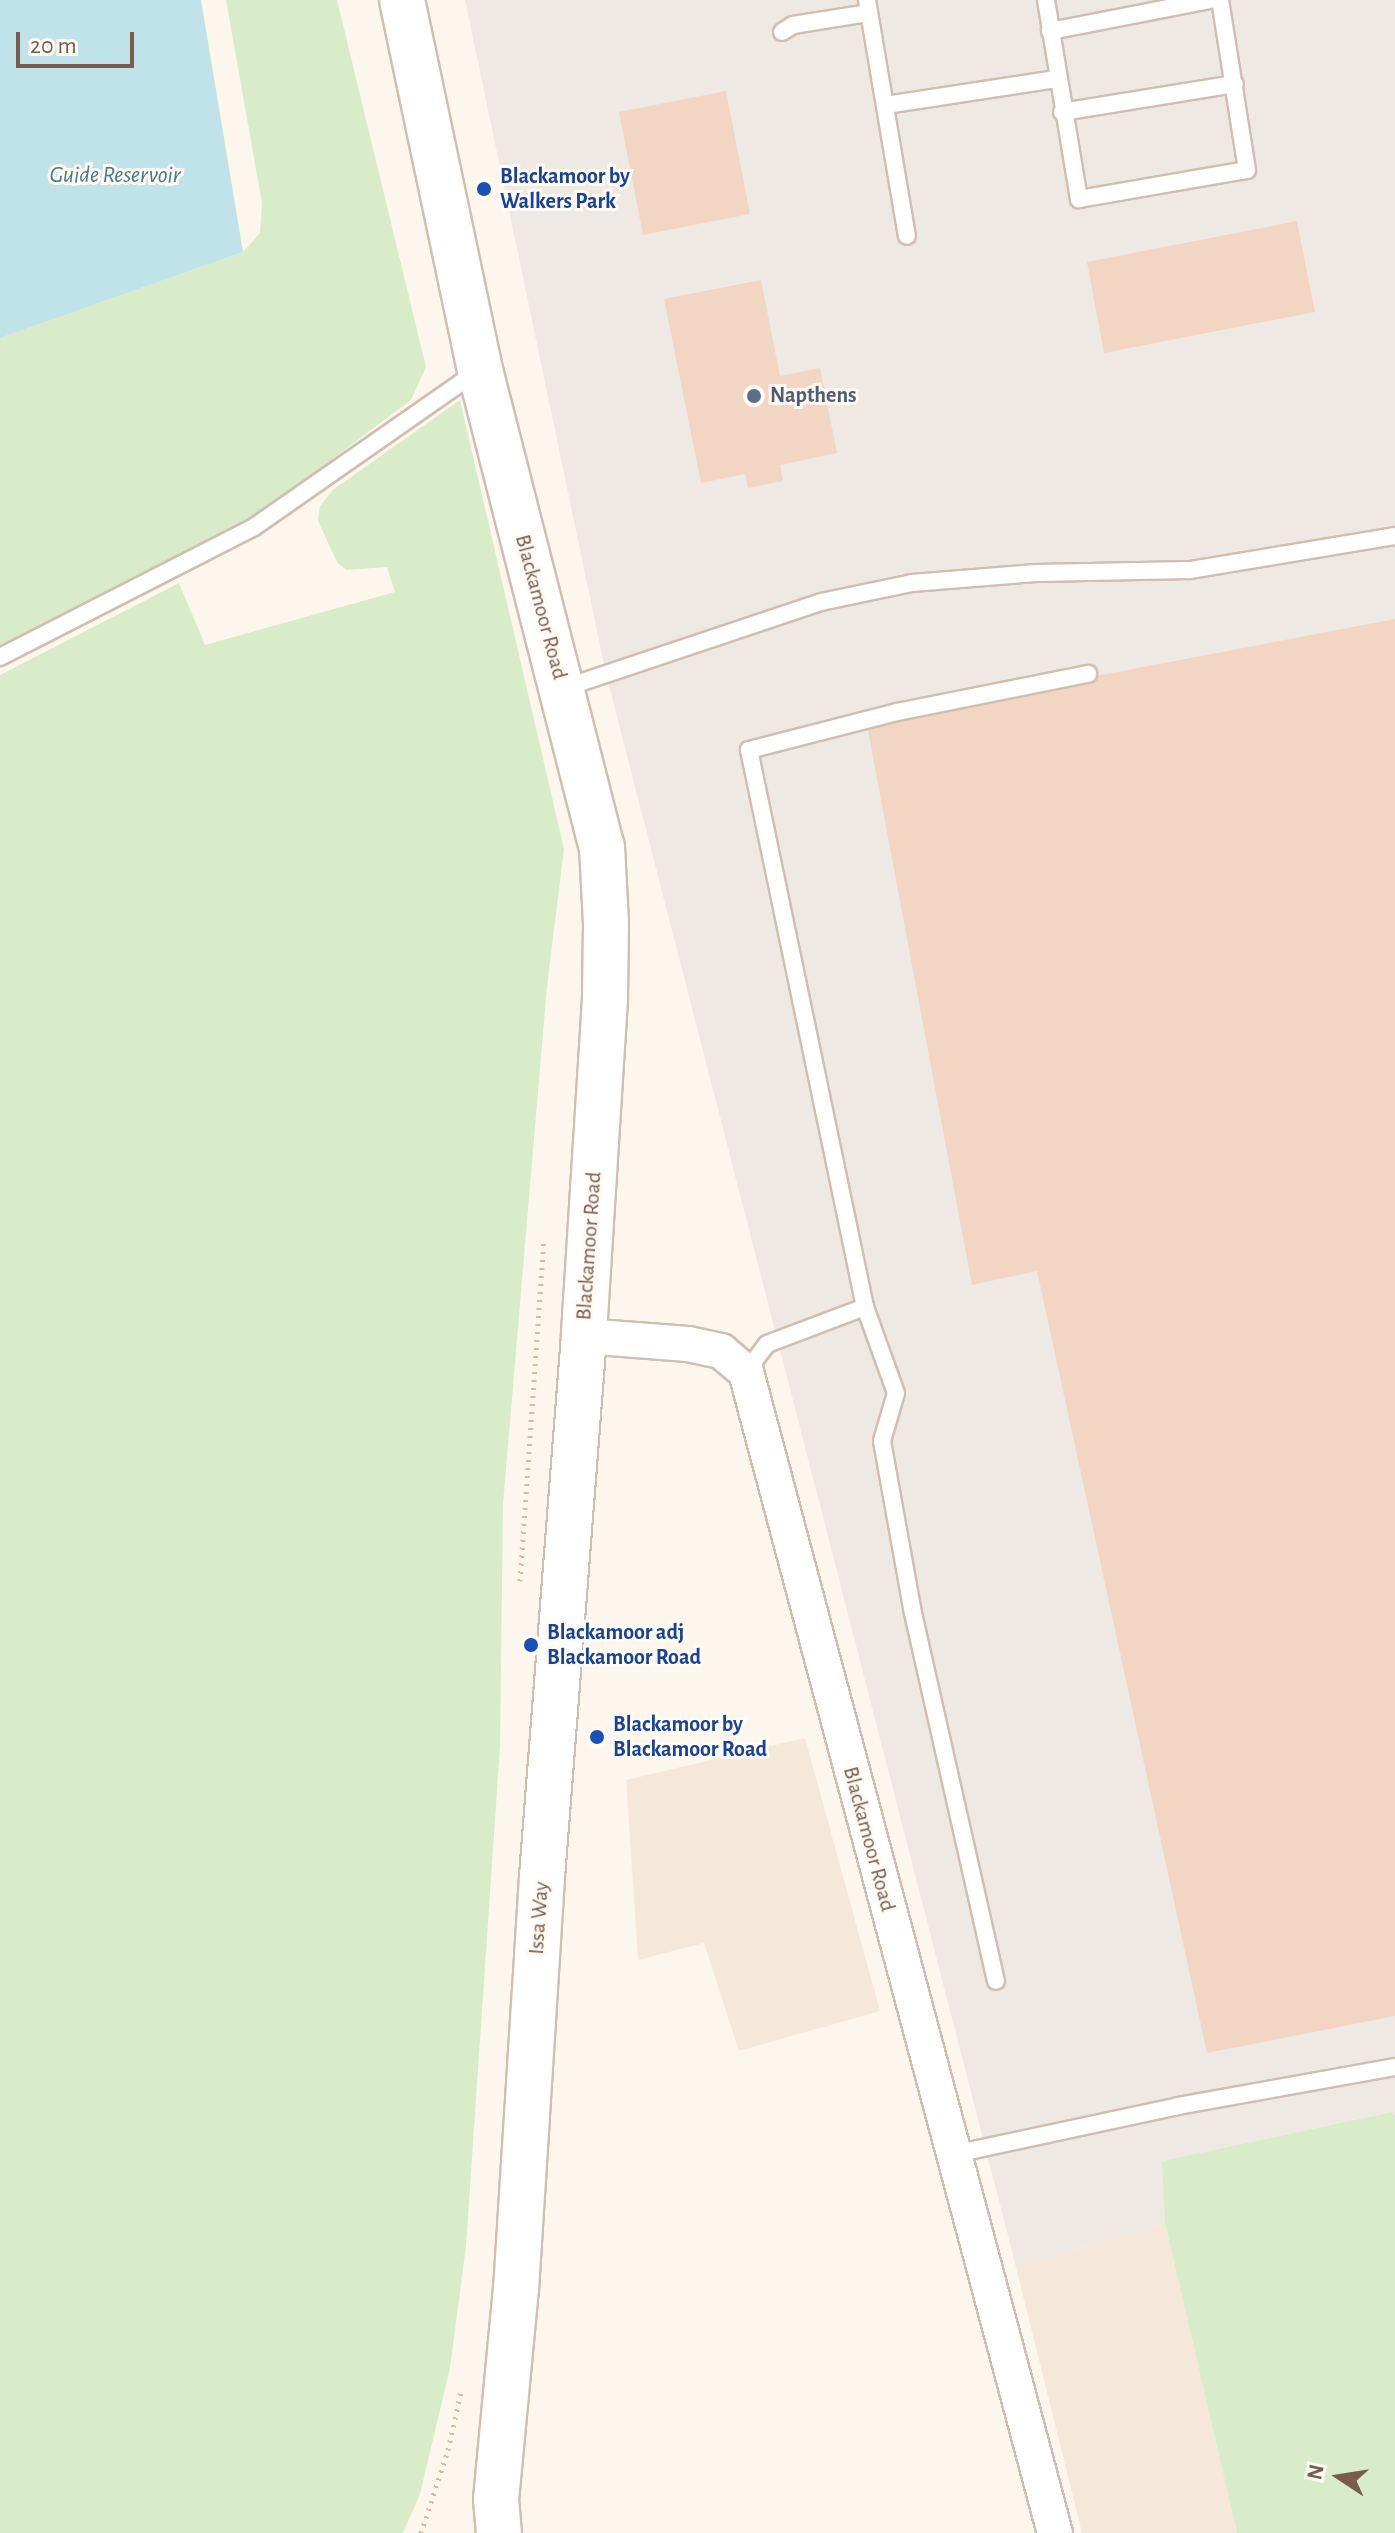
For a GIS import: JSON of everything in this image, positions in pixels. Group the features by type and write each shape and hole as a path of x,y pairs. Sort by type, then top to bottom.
{"main road":[{"name":"Blackamoor Road","path":"402,0 480,370 602,847 606,924 605,999 584,1336"},
{"name":"Issa Way","path":"491,2522 516,2288 544,1845 584,1336"}],"street":[{"name":"Blackamoor Road","path":"584,1336 688,1344 721,1351 746,1372 1055,2533"}],"lane":[{"path":"1046,0 1056,79 1079,199 1247,170 1220,0"},
{"path":"1050,31 1209,0"},
{"path":"782,32 793,25 868,6 907,236"},
{"path":"886,105 1056,79"},
{"path":"1062,112 1235,84"},
{"path":"0,657 254,527 480,370"},
{"path":"562,689 821,602 912,583 1036,573 1190,570 1395,536"},
{"path":"996,1981 913,1613 882,1441 896,1393 865,1307 749,750 897,712 1088,674"},
{"path":"746,1372 767,1344 865,1307"},
{"path":"955,2154 1178,2106 1395,2067"}],"shaded area":[{"path":"465,0 1395,0 1395,2115 1390,2112 1163,2161 1165,2223 1016,2267 606,674"},
{"path":"805,1738 880,2011 739,2051 704,1943 638,1960 626,1780"},
{"path":"1165,2223 1237,2533 1082,2533 1016,2267"}],"green space":[{"path":"226,0 337,0 426,367 411,400 260,513 0,647 0,338 243,252 260,233 262,203"},
{"path":"460,400 564,849 547,986 503,1504 500,1746 466,2246 450,2368 420,2494 403,2533 0,2533 0,675 179,583 205,645 395,592 387,567 346,570 337,562 318,521 320,506 334,489"},
{"path":"1391,2112 1395,2115 1395,2533 1237,2533 1165,2223 1162,2161"}],"water":[{"name":"Guide Reservoir","path":"0,0 201,0 243,252 0,338"}],"building":[{"path":"726,91 750,214 643,235 619,112"},
{"path":"1297,221 1315,312 1104,353 1087,262"},
{"path":"761,280 780,376 820,368 837,453 780,465 783,481 748,488 745,474 701,483 664,299"},
{"path":"1395,619 1395,2016 1207,2053 1037,1271 972,1285 866,720"}],"place":[{"name":"Blackamoor by Walkers Park","path":"484,189"},
{"name":"Napthens","path":"754,396"},
{"name":"Blackamoor adj Blackamoor Road","path":"531,1645"},
{"name":"Blackamoor by Blackamoor Road","path":"597,1737"}]}
